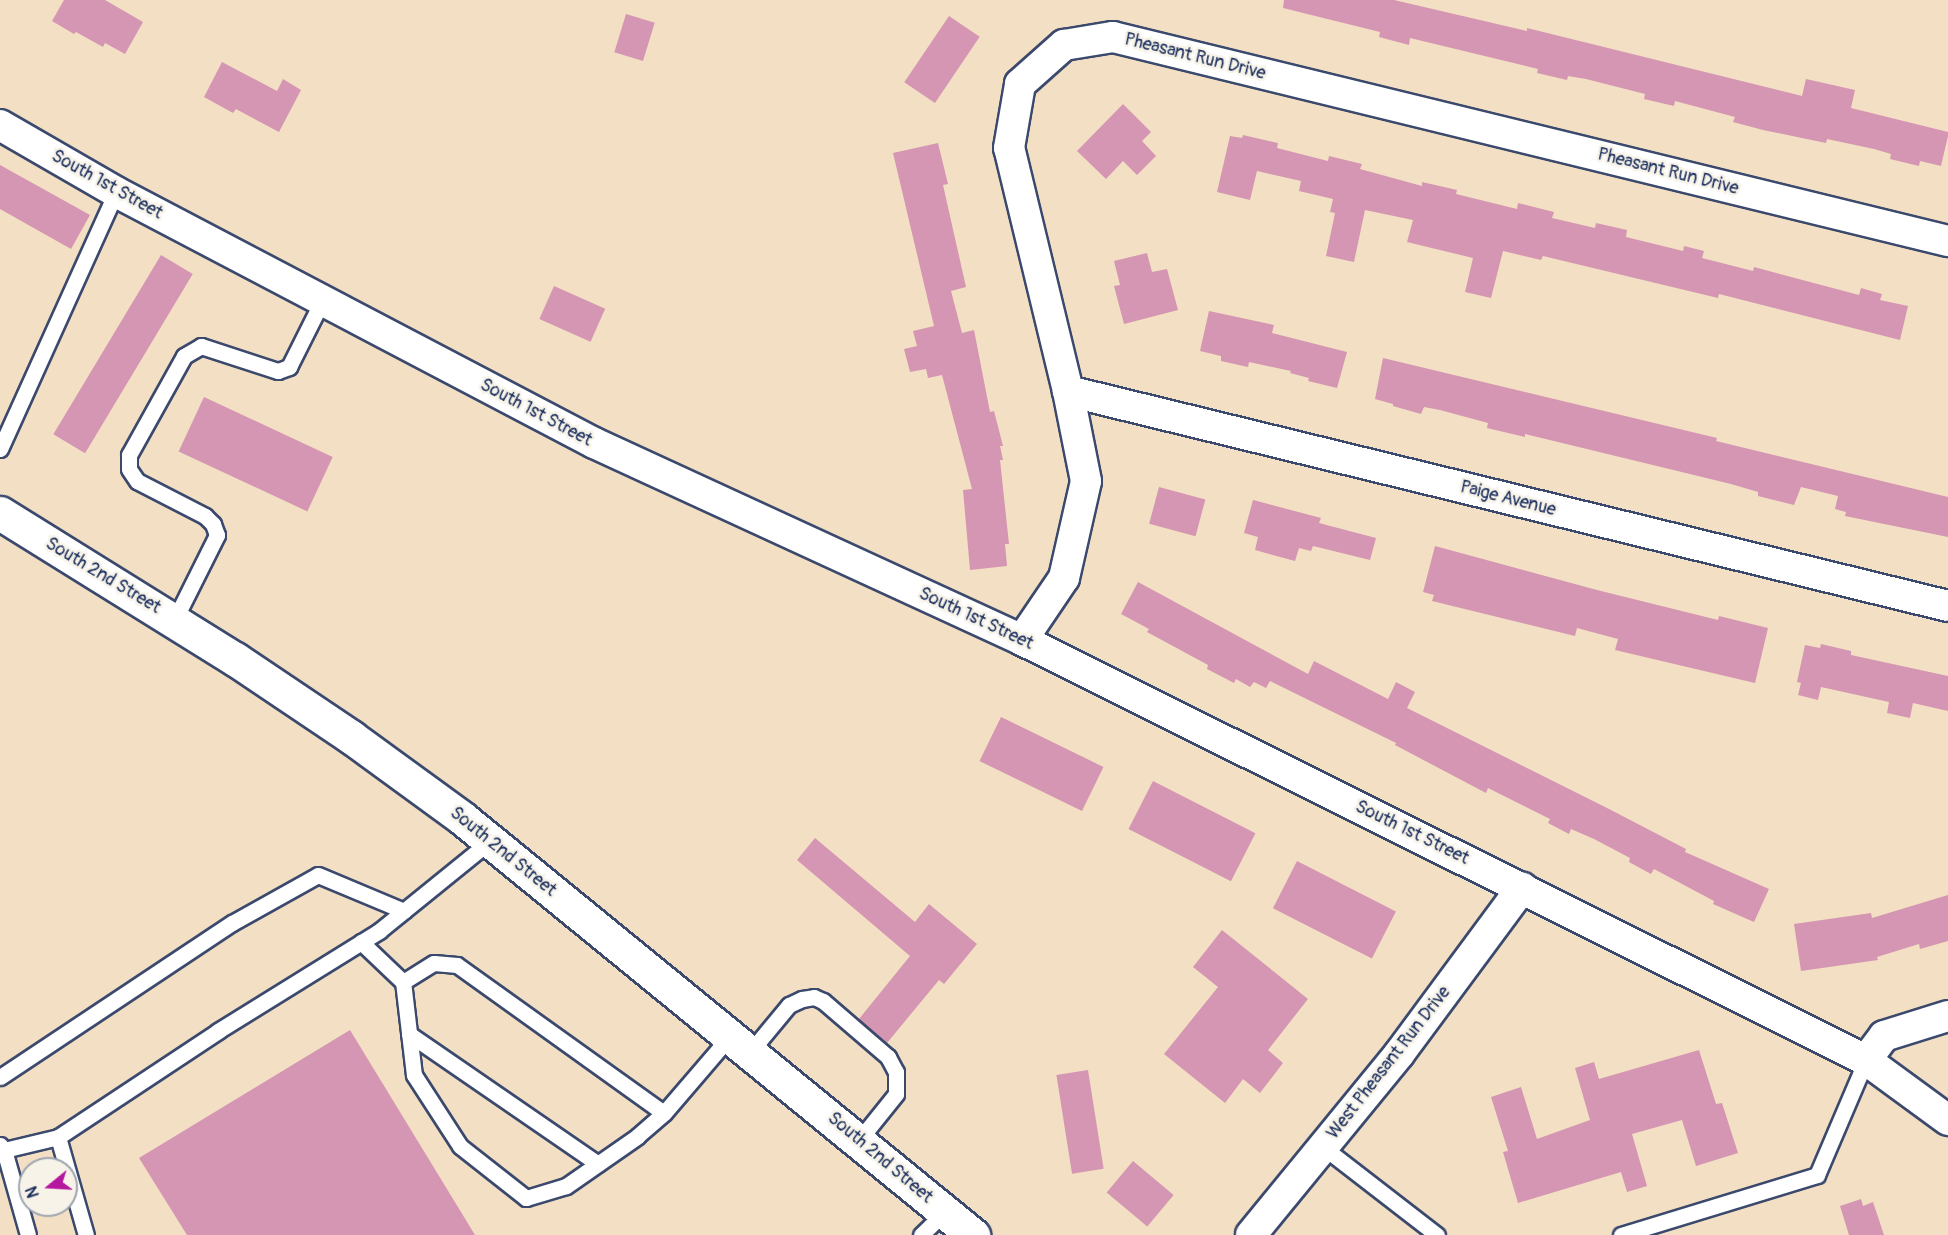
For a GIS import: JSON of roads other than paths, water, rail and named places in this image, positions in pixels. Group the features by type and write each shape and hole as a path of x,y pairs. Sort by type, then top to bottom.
{"main road":[{"name":"South 2nd Street","path":"0,513 175,619 351,737 490,841 973,1235"}],"street":[{"name":"Pheasant Run Drive","path":"1022,640 1064,578 1086,481 1068,391 1009,148 1020,84 1064,45 1113,37 1948,241"},
{"name":"South 1st Street","path":"0,125 116,192 594,443 1022,640 1866,1060 1948,1120"},
{"name":"Paige Avenue","path":"1068,391 1948,606"},
{"name":"West Pheasant Run Drive","path":"1251,1235 1399,1054 1522,888"},
{"path":"1866,1060 1884,1036 1948,1016"}],"lane":[{"path":"0,449 116,192"},
{"path":"175,619 217,536 213,524 205,516 137,481 129,469 129,455 184,356 201,346 278,371 290,367 322,301"},
{"path":"27,1235 2,1148 58,1137 218,1030 361,942 404,911 490,841"},
{"path":"0,1077 232,923 318,875 404,911"},
{"path":"361,942 403,982 414,1075 460,1146 526,1198 566,1186 638,1136 740,1044 789,1005 802,999 814,998 823,1001 888,1058 896,1072 896,1094 859,1140"},
{"path":"403,982 434,963 457,965 664,1113"},
{"path":"409,1034 598,1164"},
{"path":"1621,1235 1817,1175 1866,1060"},
{"path":"58,1137 86,1235"},
{"path":"1323,1147 1437,1235"},
{"path":"921,1235 945,1212"}]}
